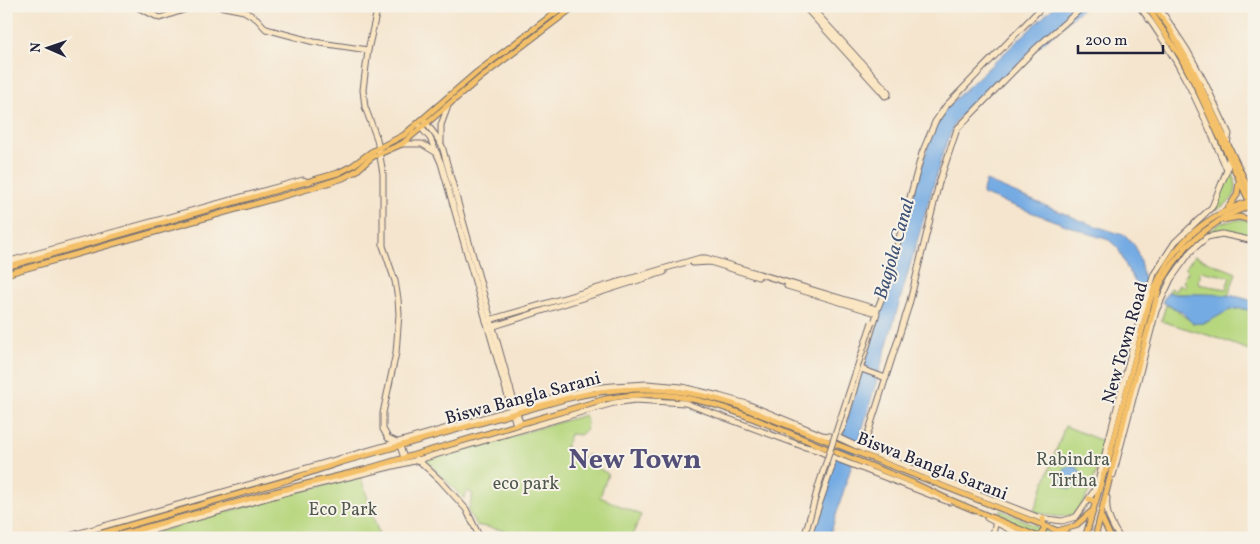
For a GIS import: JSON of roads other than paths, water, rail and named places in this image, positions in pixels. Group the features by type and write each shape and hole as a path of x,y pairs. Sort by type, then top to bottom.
{"main road":[{"path":"6,267 338,174 368,154 402,144 476,73 564,6"},
{"path":"424,124 480,78 575,6"},
{"path":"1147,6 1194,72 1245,181 1253,203"},
{"path":"1153,6 1168,26 1239,178 1253,203"},
{"path":"6,274 325,184 350,174 378,151 399,139 418,124"},
{"path":"1226,210 1236,198 1239,178"},
{"path":"1245,181 1254,186"},
{"path":"1106,481 1158,290 1187,246 1219,220 1253,203"},
{"name":"New Town Road","path":"1085,538 1104,474 1108,471 1155,285 1161,272 1181,244 1196,230 1226,210 1253,203"},
{"path":"1219,220 1239,217 1254,221"},
{"name":"Biswa Bangla Sarani","path":"85,538 288,480 342,462 515,411 579,395 631,389 669,390 718,399 822,437 859,454 950,485 1044,522 1057,531 1076,538"},
{"name":"Biswa Bangla Sarani","path":"108,538 404,458 415,458 518,424 605,399 634,394 665,395 714,404 818,448 832,451 911,484"},
{"path":"1095,538 1101,515 1108,471"},
{"path":"1057,531 1079,523 1089,514 1095,505 1089,499"},
{"path":"1101,515 1111,538"},
{"name":"Biswa Bangla Sarani","path":"996,520 1039,537"},
{"path":"1039,537 1045,530 1044,522"}],"street":[{"path":"135,6 160,18 195,6"},
{"path":"219,6 244,11 257,19 266,29 314,42 368,50"},
{"path":"378,6 368,50 363,90 365,107 375,132 383,187 382,240 395,281 399,314 394,361 385,401 383,429 388,438 400,445 404,458"},
{"path":"804,6 881,91 888,96 888,92 810,6"},
{"path":"804,538 819,484 872,322 885,290 922,153 937,117 951,100 1044,6"},
{"path":"862,448 909,305 942,172 957,129 1042,42 1084,6"},
{"path":"1139,6 1156,27 1174,57 1227,170"},
{"path":"1158,6 1187,50 1205,83 1229,134 1227,143"},
{"path":"448,106 441,125 442,146 518,424"},
{"path":"418,124 424,124 436,136 442,146"},
{"path":"424,124 437,154 489,320"},
{"path":"402,144 422,144 437,154"},
{"path":"1044,522 1062,521 1076,517 1089,499 1100,472 1140,318 1153,276 1175,242 1212,207 1230,158"},
{"path":"6,262 234,198 303,180 309,182"},
{"path":"1202,233 1202,240"},
{"path":"1120,538 1106,509 1107,498 1156,311 1171,279 1191,251 1202,240 1213,234 1222,234 1254,241"},
{"path":"489,320 700,258 706,258 876,311"},
{"path":"491,327 697,262 710,262 876,311"},
{"path":"1169,271 1171,279"},
{"path":"838,437 863,370 876,311"},
{"path":"863,370 885,377"},
{"path":"126,538 614,403 635,400 685,402 792,443 818,448 832,457 911,484 996,520 1026,538"},
{"path":"822,437 838,437 950,485"},
{"path":"62,538 400,445"},
{"path":"808,538 832,467 832,457"},
{"path":"415,458 437,477 466,509 480,538"},
{"path":"992,538 996,520"}],"water":[{"path":"1055,6 1085,6 956,120 943,152 829,538 809,538 841,440 930,139 941,112"},
{"path":"986,181 1087,223 1126,236 1135,246 1143,276 1147,282 1144,293 1138,287 1127,268 1118,248 1109,240 982,194"},
{"path":"1168,292 1240,297 1254,302 1254,312 1235,309 1208,322 1192,323 1181,311 1162,302"},
{"path":"1071,465 1079,469 1081,475 1078,483 1070,489 1063,486 1061,478 1065,469"}],"tunnel":[{"path":"1088,538 1092,524"}],"district":[{"name":"New Town","path":"635,460"}],"water label":[{"name":"Bagjola Canal","path":"895,249"}],"park label":[{"name":"Rabindra Tirtha","path":"1073,470"},
{"name":"eco park","path":"526,484"},
{"name":"Eco Park","path":"343,510"}]}
